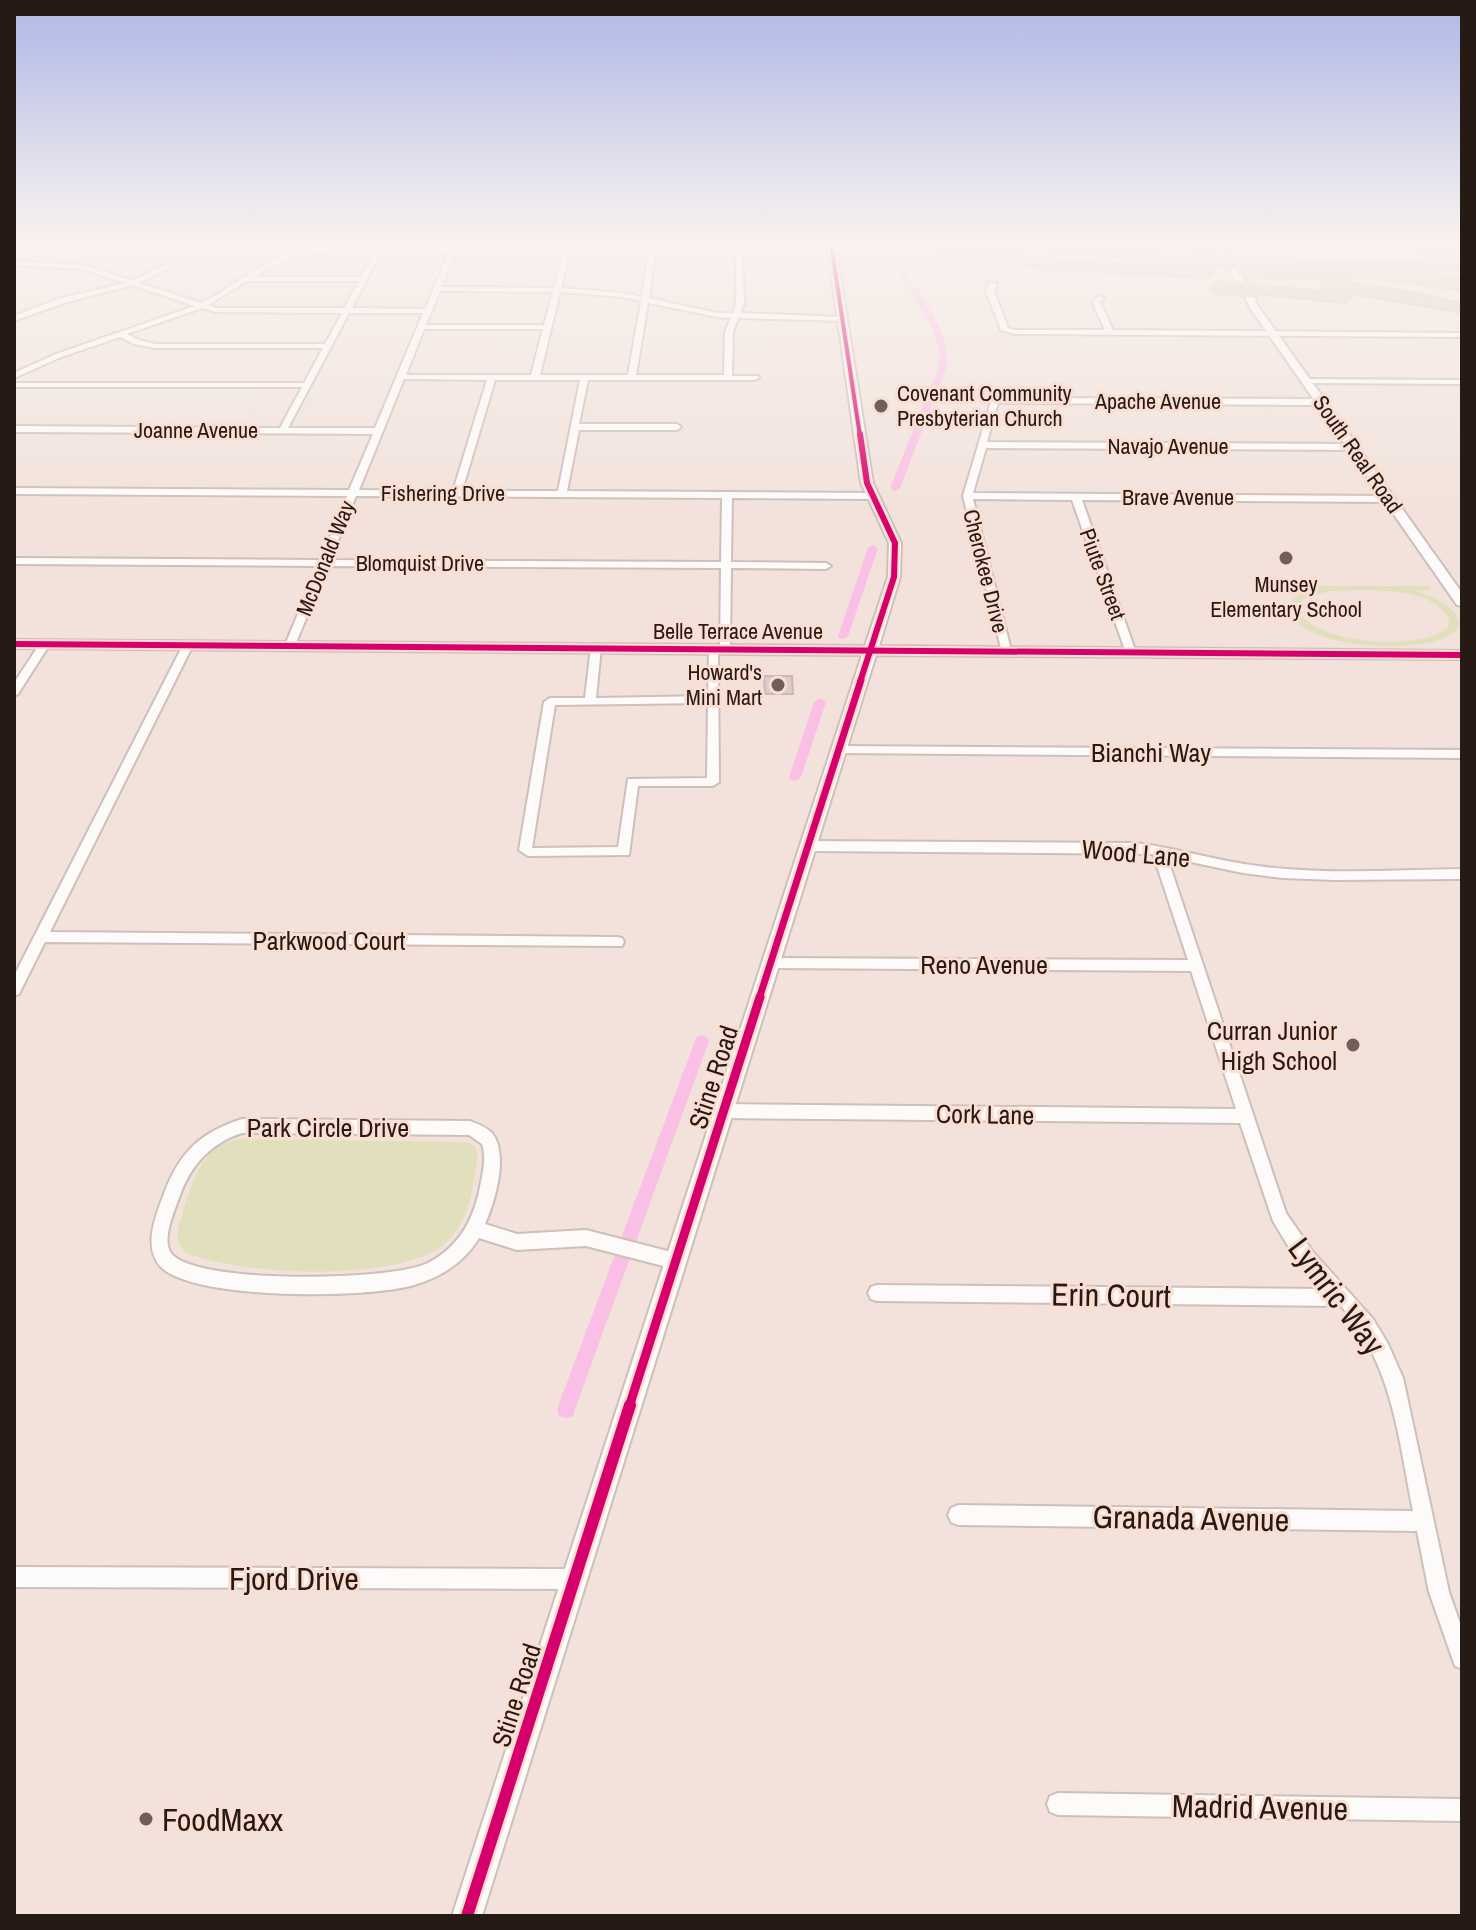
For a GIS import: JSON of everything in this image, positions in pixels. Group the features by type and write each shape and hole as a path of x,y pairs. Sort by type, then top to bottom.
{"street":[{"path":"119,333 155,346 328,346"},
{"path":"14,376 58,354 119,333"},
{"path":"283,430 335,333"},
{"name":"McDonald Way","path":"290,645 418,333"},
{"path":"535,377 546,333"},
{"path":"632,378 639,333"},
{"path":"728,378 730,333"},
{"name":"Stine Road","path":"467,1916 894,577 897,555 891,531 872,496 846,333"},
{"name":"South Real Road","path":"1272,333 1462,602"},
{"path":"1278,333 1462,335"},
{"path":"400,377 755,378"},
{"path":"457,493 492,377"},
{"path":"562,494 584,378"},
{"path":"1307,381 1462,382"},
{"path":"14,385 307,385"},
{"name":"Apache Avenue","path":"995,400 1321,402"},
{"name":"Cherokee Drive","path":"995,400 968,496 1006,650"},
{"path":"575,427 677,427"},
{"name":"Joanne Avenue","path":"14,429 378,431"},
{"name":"Navajo Avenue","path":"983,445 1353,447"},
{"name":"Fishering Drive","path":"14,491 872,496"},
{"path":"713,699 550,702 525,850 624,852 632,782 713,782 713,699 726,565 727,495"},
{"name":"Brave Avenue","path":"968,496 1389,499"},
{"name":"Piute Street","path":"1076,497 1130,650"},
{"name":"Blomquist Drive","path":"14,561 826,566"},
{"name":"Belle Terrace Avenue","path":"14,644 1130,650 1462,655"},
{"path":"14,692 45,644"},
{"path":"14,990 21,964 41,937 188,645"},
{"path":"590,700 596,647"},
{"name":"Bianchi Way","path":"840,750 1462,754"},
{"name":"Wood Lane","path":"809,846 1158,850 1277,873 1462,874"},
{"name":"Lymric Way","path":"1158,850 1279,1216 1309,1263 1362,1318 1389,1363 1397,1388 1439,1592 1462,1659"},
{"name":"Parkwood Court","path":"41,937 617,942"},
{"name":"Reno Avenue","path":"771,963 1196,966"},
{"name":"Cork Lane","path":"723,1111 1246,1116"},
{"name":"Park Circle Drive","path":"242,1126 470,1128 480,1131 487,1137 493,1155 483,1211 476,1229 452,1257 419,1276 350,1285 259,1284 178,1269 162,1254 159,1242 185,1164 192,1153 214,1134 242,1126"},
{"path":"476,1229 517,1242 570,1237 614,1244 675,1261"},
{"name":"Erin Court","path":"877,1293 1344,1298"},
{"name":"Granada Avenue","path":"958,1515 1424,1521"},
{"name":"Fjord Drive","path":"14,1577 574,1579"},
{"name":"Madrid Avenue","path":"1058,1804 1462,1810"}],"shaded area":[{"path":"1286,586 1428,586 1431,590 1415,591 1448,606 1460,624 1449,635 1428,643 1399,646 1338,641 1312,632 1294,619 1289,603 1302,592 1289,591","holes":["1377,590 1412,595 1441,608 1449,620 1448,627 1435,635 1394,642 1369,641 1324,631 1307,621 1298,609 1303,599 1329,591"]},
{"path":"242,1139 467,1142 475,1146 478,1155 470,1200 462,1221 449,1240 428,1254 397,1264 361,1269 321,1272 281,1270 209,1260 184,1252 177,1238 197,1172 214,1150"}],"building":[{"name":"Howard's Mini Mart","path":"764,676 792,676 793,694 765,694"}],"waterway":[{"path":"895,488 943,366 944,354 938,333"},
{"path":"843,636 873,548"},
{"path":"795,777 820,702"},
{"path":"566,1409 702,1041"}],"cycle path":[{"path":"467,1916 894,577 895,543 867,483 844,333"},
{"path":"14,644 1462,655"}],"place":[{"name":"Covenant Community Presbyterian Church","path":"881,406"},
{"name":"Munsey Elementary School","path":"1286,558"},
{"name":"Howard's Mini Mart","path":"778,685"},
{"name":"Curran Junior High School","path":"1353,1045"},
{"name":"FoodMaxx","path":"146,1819"}]}
